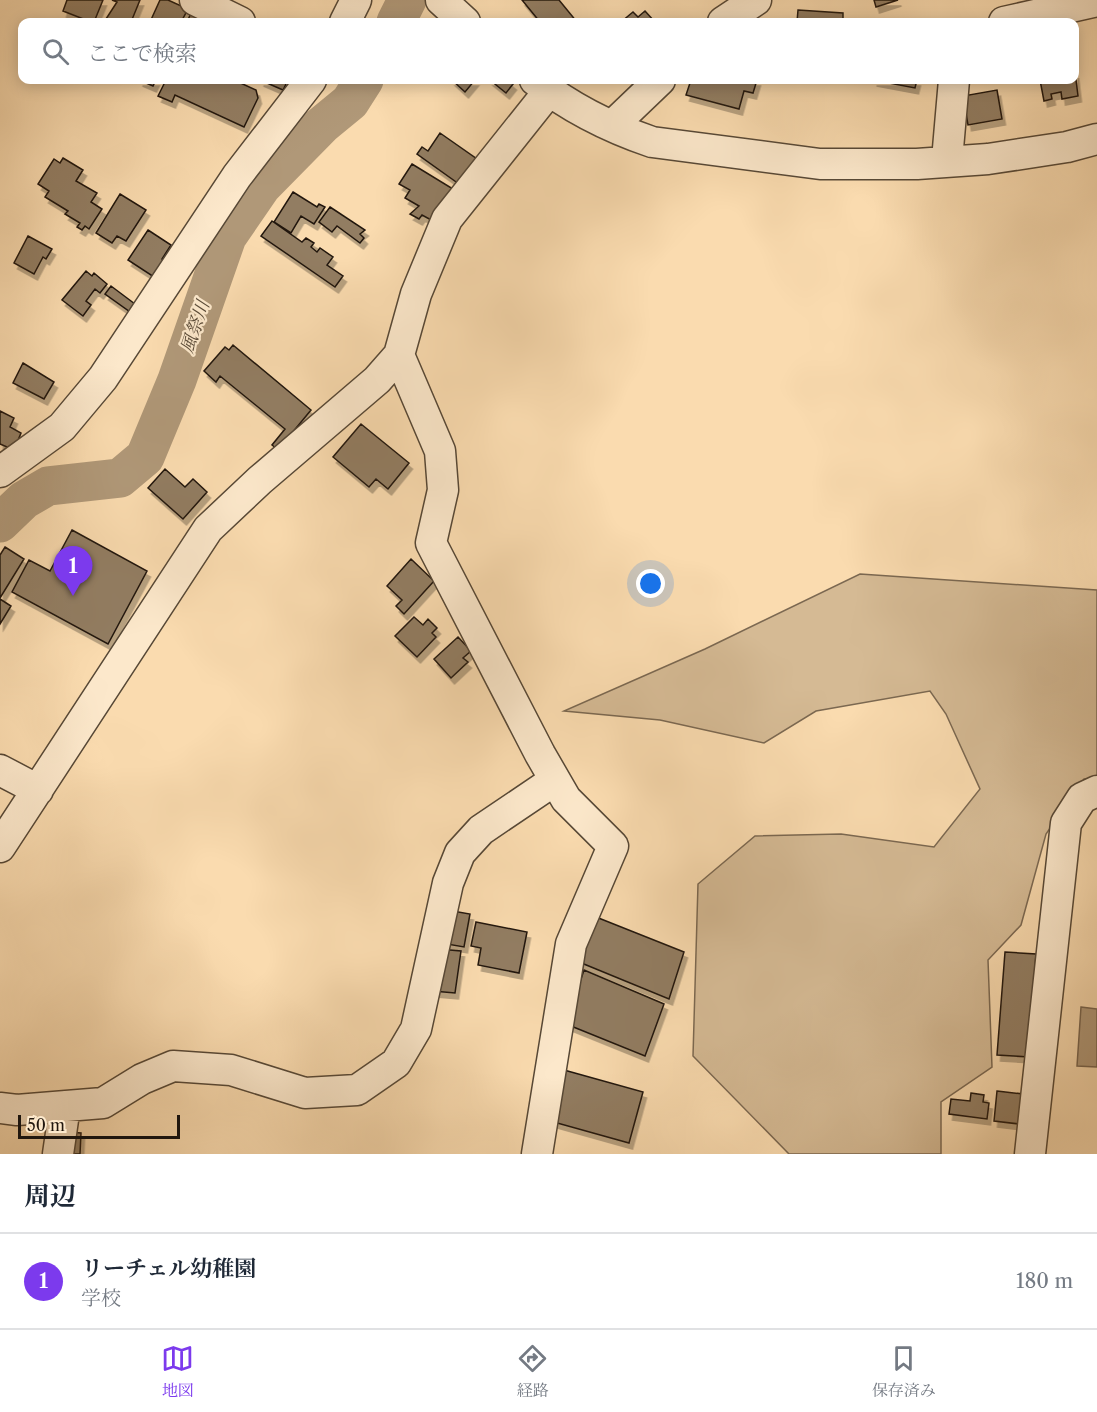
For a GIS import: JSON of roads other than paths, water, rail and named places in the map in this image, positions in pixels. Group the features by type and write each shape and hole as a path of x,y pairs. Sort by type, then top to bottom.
{"street":[{"path":"195,0 232,18"},
{"path":"347,18 356,0"},
{"path":"441,0 461,18"},
{"path":"729,18 756,0"},
{"path":"1023,18 1097,2"},
{"path":"0,472 62,427 103,378 237,176 308,84"},
{"path":"613,125 656,84"},
{"path":"947,160 954,84"},
{"path":"0,847 208,529 268,472 376,380 399,355 416,294 447,219 542,85 580,110 627,134 652,142 820,164 917,164 947,160 988,159 1067,147 1097,139"},
{"path":"399,355 440,452 442,490 431,543 566,799 613,846 571,944 537,1154"},
{"path":"0,770 38,790"},
{"path":"0,1107 17,1110 103,1103 142,1079 173,1066 231,1070 305,1093 357,1090 396,1063 416,1029 448,883 460,853 481,830 555,780"},
{"path":"1030,1154 1066,823 1083,798 1097,791"},
{"path":"58,1154 64,1106"}],"waterway":[{"name":"風祭川","path":"398,18 407,0"},
{"name":"風祭川","path":"0,523 24,500 48,486 120,478 145,457 177,380 227,237 262,186 322,125 350,102 361,84"}],"place":[{"name":"リーチェル幼稚園","path":"73,596"}]}
